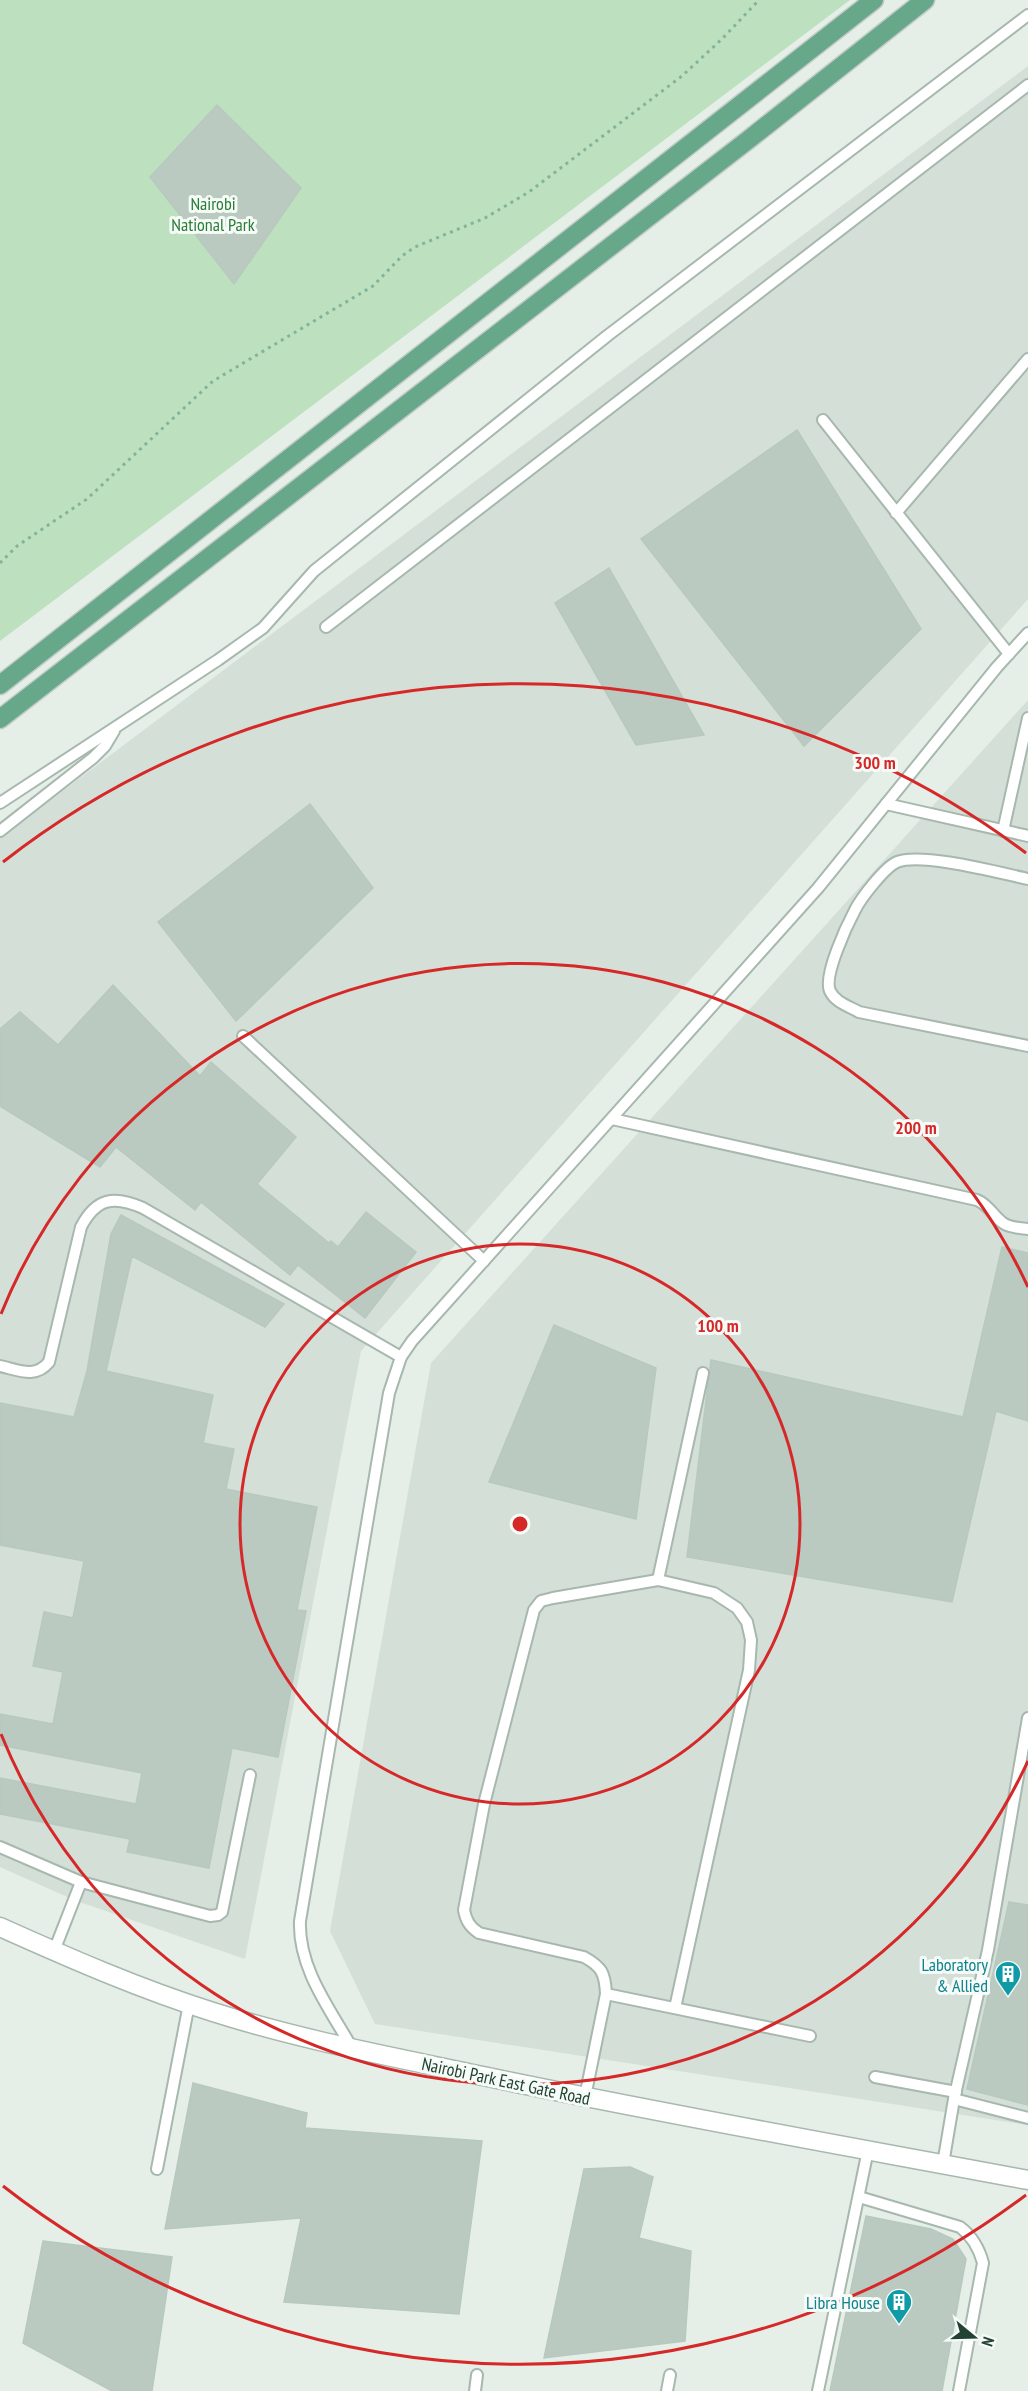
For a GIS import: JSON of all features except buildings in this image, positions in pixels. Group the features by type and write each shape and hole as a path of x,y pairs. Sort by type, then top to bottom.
{"main road":[{"path":"0,685 874,0"},
{"path":"0,719 748,140 925,0"}],"street":[{"name":"Nairobi Park East Gate Road","path":"0,1927 54,1951 189,2004 261,2026 352,2048 585,2097 1028,2180"}],"lane":[{"path":"0,803 219,660 263,628 314,571 561,373 1028,15"},
{"path":"326,627 1028,85"},
{"path":"896,513 1028,359"},
{"path":"823,420 1009,654"},
{"path":"352,2048 311,1976 302,1950 300,1921 389,1393 401,1358 412,1341 818,888 1028,633"},
{"path":"1003,831 1028,717"},
{"path":"0,831 93,758 105,746 116,727"},
{"path":"886,804 1028,836"},
{"path":"1028,879 921,859 897,862 881,876 856,908 838,949 828,982 834,999 859,1011 1028,1046"},
{"path":"243,1036 484,1261"},
{"path":"612,1119 977,1200 985,1203 1003,1223 1010,1227 1028,1228"},
{"path":"0,1366 30,1372 42,1370 49,1362 81,1227 88,1213 101,1203 113,1200 130,1202 143,1209 401,1358"},
{"path":"658,1580 703,1373"},
{"path":"585,2097 606,1994 605,1981 597,1965 584,1957 479,1933 471,1928 464,1910 484,1804 534,1610 541,1601 658,1580 714,1593 737,1608 747,1622 751,1640 749,1670 675,2008"},
{"path":"943,2164 955,2095 988,1950 1028,1718"},
{"path":"0,1847 81,1882 210,1916 218,1916 222,1912 250,1775"},
{"path":"54,1951 81,1882"},
{"path":"606,1994 810,2036"},
{"path":"157,2169 189,2004"},
{"path":"875,2077 955,2095 1028,2118"},
{"path":"818,2391 868,2150"},
{"path":"859,2197 960,2227 968,2234 981,2253 983,2263 959,2391"},
{"path":"475,2391 477,2375"},
{"path":"667,2391 670,2375"}],"path":[{"path":"0,563 17,546 87,499 213,381 373,286 402,256 415,248 485,218 529,192 682,76 730,32 759,0"}],"shaded area":[{"path":"1028,66 1028,599 361,1351 245,1959 74,1900 0,1867 0,838"},
{"path":"1028,700 1028,2125 375,2024 330,1931 431,1363"}],"green space":[{"name":"Nairobi National Park","path":"0,0 850,0 0,641"}],"place":[{"name":"Laboratory & Allied","path":"1008,1997"},
{"name":"Libra House","path":"899,2325"}]}
